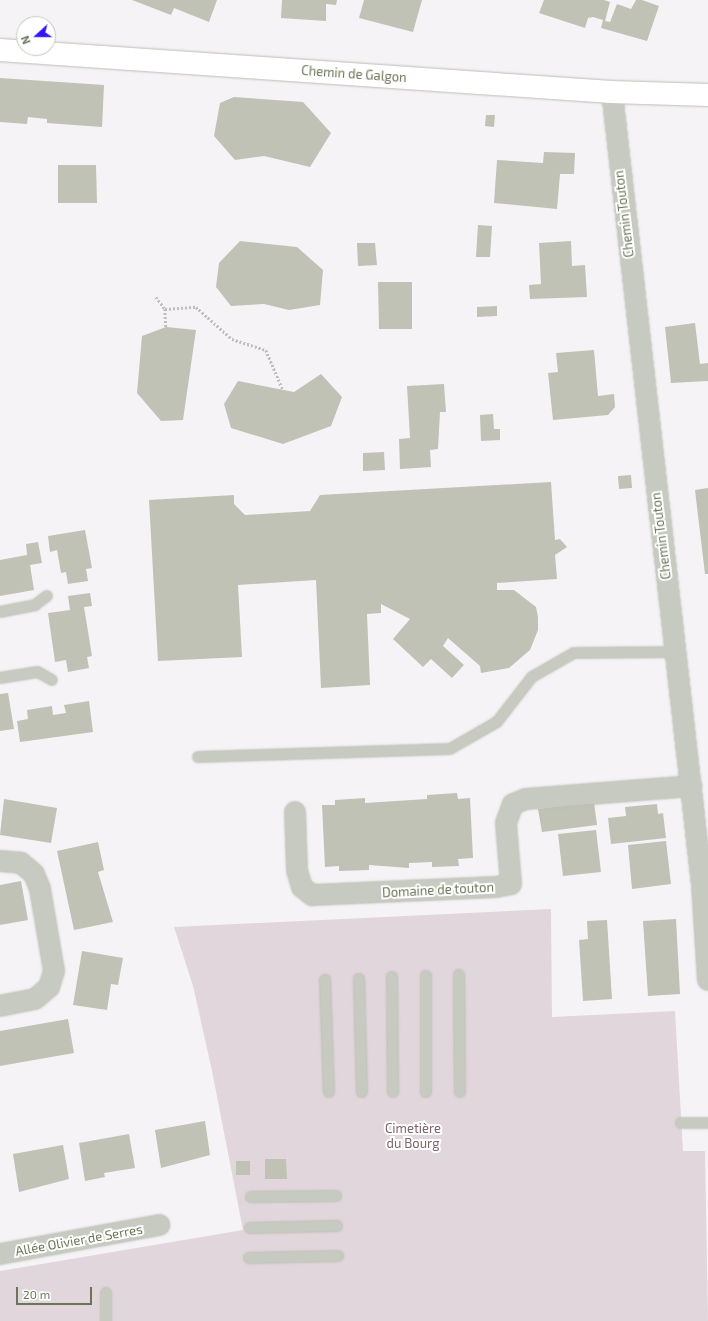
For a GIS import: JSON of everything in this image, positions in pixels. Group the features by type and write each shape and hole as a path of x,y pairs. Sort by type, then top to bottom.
{"main road":[{"name":"Chemin de Galgon","path":"0,50 612,92 708,95"}],"street":[{"name":"Chemin Touton","path":"612,92 691,786 708,980"},
{"name":"Domaine de touton","path":"295,812 297,870 302,887 312,896 496,887 511,884 506,823 513,804 526,799 691,786"},
{"path":"0,861 21,863 34,874 40,889 54,971 48,986 35,999 0,1006"},
{"name":"Allée Olivier de Serres","path":"0,1254 159,1225"}],"lane":[{"path":"0,612 35,605 47,596"},
{"path":"198,757 450,749 497,722 532,677 574,653 675,652"},
{"path":"0,678 38,672 52,680"},
{"path":"459,975 460,1092"},
{"path":"426,976 426,1092"},
{"path":"392,977 393,1092"},
{"path":"359,979 362,1092"},
{"path":"326,980 329,1092"},
{"path":"681,1123 708,1123"},
{"path":"251,1197 336,1196"},
{"path":"250,1228 337,1226"},
{"path":"249,1258 338,1256"},
{"path":"106,1293 106,1321"}],"path":[{"path":"156,297 165,309 166,328"},
{"path":"165,309 196,308 232,339 266,350 283,390"}],"green space":[{"name":"Cimetière du Bourg","path":"551,909 552,1017 675,1011 683,1151 705,1151 708,1321 0,1321 0,1271 243,1230 212,1071 193,986 174,927"}],"building":[{"path":"132,0 217,0 209,22 174,8 171,15"},
{"path":"282,0 337,0 336,5 326,4 326,21 281,18"},
{"path":"364,0 422,0 413,32 359,18"},
{"path":"544,0 604,0 610,2 605,21 610,22 617,4 631,9 636,0 642,0 659,6 647,41 601,28 603,20 593,17 588,18 585,28 539,13"},
{"path":"0,78 104,85 102,127 47,123 47,119 28,117 27,124 0,122"},
{"path":"234,97 303,102 331,133 310,167 264,156 235,160 214,136 220,103"},
{"path":"486,115 495,115 494,127 485,126"},
{"path":"544,152 575,153 574,174 560,174 557,209 494,203 497,160 543,163"},
{"path":"58,165 96,165 97,203 58,203"},
{"path":"478,225 492,226 490,257 476,257"},
{"path":"240,241 297,247 323,270 320,305 289,310 264,304 231,306 216,287 219,263"},
{"path":"571,241 572,266 585,265 587,297 530,299 529,285 541,284 539,243"},
{"path":"357,243 375,243 377,265 358,266"},
{"path":"378,282 412,282 412,329 379,329"},
{"path":"497,306 497,316 477,317 477,307"},
{"path":"695,323 700,364 708,363 708,381 671,383 665,327"},
{"path":"166,327 196,330 183,420 161,421 137,393 142,336"},
{"path":"594,350 598,396 614,394 615,407 608,415 553,420 548,373 558,372 556,353"},
{"path":"321,374 342,397 331,426 283,444 231,428 224,404 238,381 294,392"},
{"path":"444,384 446,412 440,412 438,449 430,450 431,467 400,469 399,439 410,438 407,386"},
{"path":"493,414 494,429 500,429 500,440 481,441 480,415"},
{"path":"384,452 385,470 363,471 363,453"},
{"path":"631,475 632,488 619,489 618,476"},
{"path":"551,482 555,540 560,539 567,547 555,555 557,579 497,583 497,590 514,590 536,607 538,617 538,630 530,650 509,668 481,673 480,666 448,638 443,646 464,665 452,678 431,659 423,667 393,639 410,619 381,604 381,613 367,614 370,685 321,688 316,580 238,585 242,657 158,661 149,500 234,495 234,504 245,515 310,511 320,495"},
{"path":"708,488 708,574 705,574 695,490"},
{"path":"85,530 92,568 86,569 88,581 68,584 66,572 61,573 57,550 50,552 48,536"},
{"path":"38,542 42,563 30,565 34,590 0,596 0,560 27,555 26,544"},
{"path":"90,593 92,606 84,607 92,656 87,657 89,668 68,672 66,660 55,662 48,613 70,610 68,596"},
{"path":"8,693 14,729 0,731 0,694"},
{"path":"89,701 93,732 20,742 17,721 28,719 27,710 52,706 53,715 66,713 64,705"},
{"path":"457,793 458,799 470,798 473,858 458,859 459,866 432,867 432,862 409,863 409,868 369,865 369,870 339,871 339,866 325,867 322,805 335,805 335,800 365,798 365,803 427,799 427,795"},
{"path":"4,799 57,808 51,843 0,835"},
{"path":"594,802 597,825 542,832 538,809"},
{"path":"657,804 658,814 663,813 666,838 611,844 608,818 626,816 625,807"},
{"path":"596,830 601,872 563,876 558,834"},
{"path":"666,841 671,884 632,889 628,845"},
{"path":"98,842 104,870 98,872 113,922 74,930 57,851"},
{"path":"21,881 28,920 0,925 0,885"},
{"path":"676,919 680,994 648,996 643,921"},
{"path":"607,920 612,999 583,1001 579,940 588,939 587,921"},
{"path":"82,951 123,958 118,985 111,984 107,1010 73,1005"},
{"path":"68,1019 74,1053 0,1066 0,1031"},
{"path":"205,1121 210,1155 161,1168 155,1130"},
{"path":"129,1134 135,1168 104,1173 105,1177 85,1181 79,1143"},
{"path":"63,1145 69,1179 19,1192 13,1154"},
{"path":"265,1159 286,1159 287,1179 265,1179"},
{"path":"236,1161 250,1161 250,1175 236,1175"}]}
